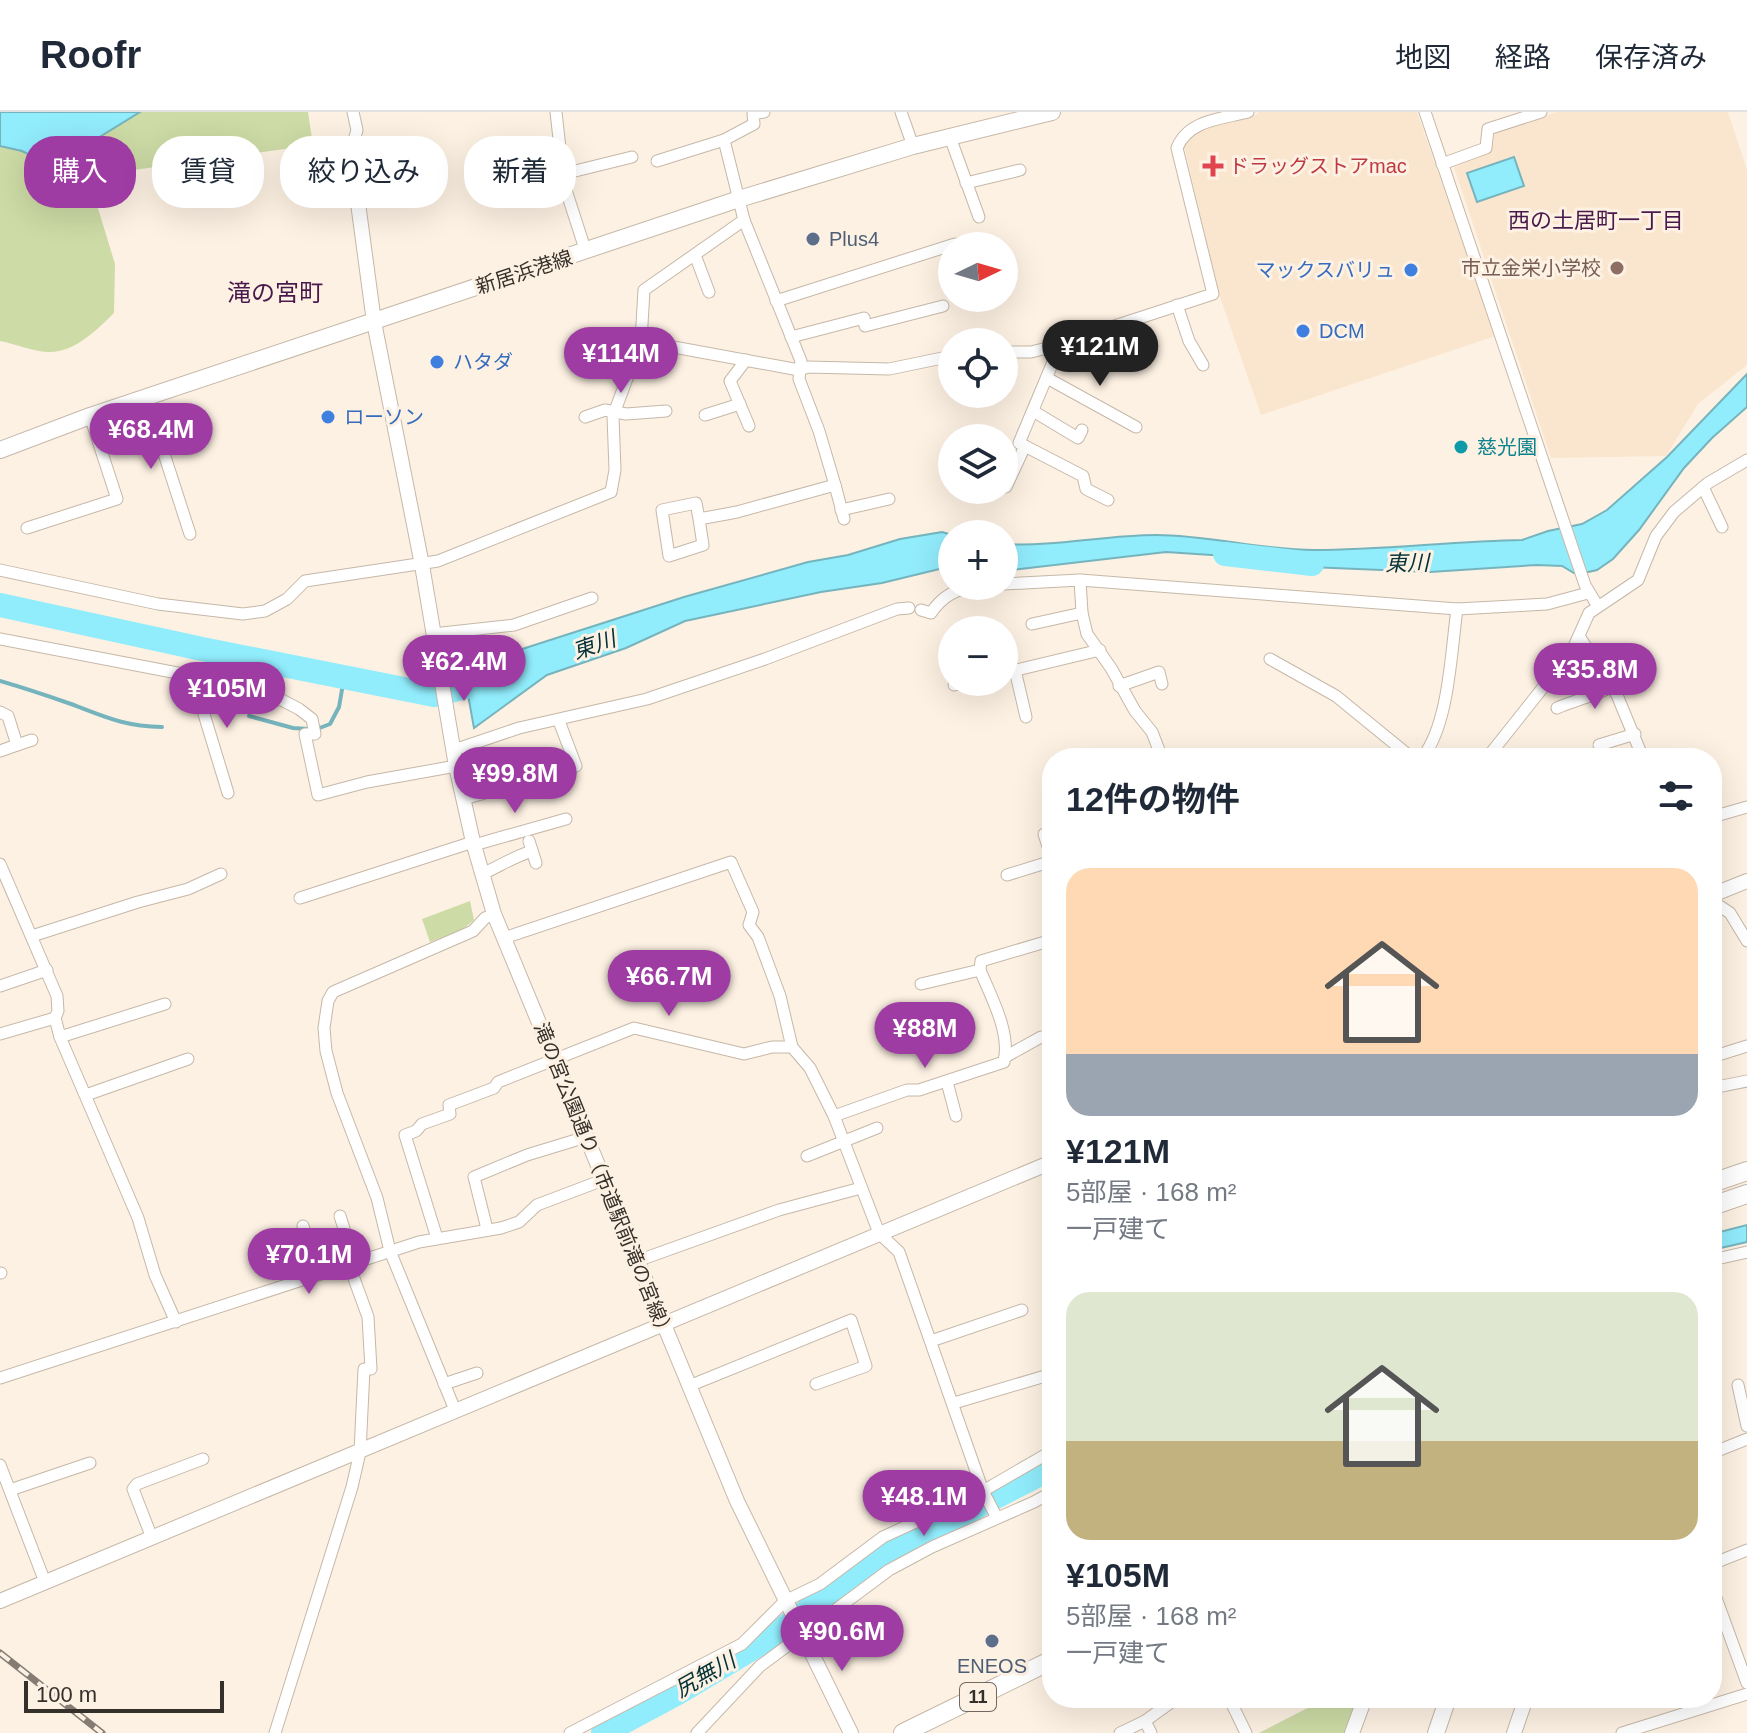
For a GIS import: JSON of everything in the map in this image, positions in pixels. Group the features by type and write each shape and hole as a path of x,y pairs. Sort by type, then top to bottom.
{"main road":[{"name":"新居浜港線","path":"0,450 90,416 739,199 913,146 1052,112"},
{"path":"1722,1180 1747,1171"},
{"path":"1722,1203 1747,1194"},
{"name":"11","path":"903,1733 1042,1665"},
{"path":"1436,1733 1445,1708"}],"street":[{"path":"353,112 355,136"},
{"path":"556,112 559,136"},
{"path":"657,161 724,140 754,124 753,114 764,112"},
{"path":"901,112 913,146"},
{"path":"1018,352 1031,352 1213,294 1177,148 1189,128 1248,112"},
{"path":"1425,112 1587,589 1597,605"},
{"path":"1442,164 1486,148 1488,129 1541,112"},
{"path":"950,137 979,217"},
{"path":"724,140 744,220 801,361 799,379 819,431 843,514 889,499"},
{"path":"576,171 632,157"},
{"path":"966,183 1020,170"},
{"path":"359,208 374,322 433,634 514,625 592,598"},
{"path":"573,208 586,252"},
{"path":"0,570 158,604 243,614 265,611 287,599 305,581 438,561 611,492 615,470 615,411 641,341 644,290 744,220"},
{"path":"776,301 938,249"},
{"path":"695,255 709,292"},
{"path":"1177,305 1189,341 1203,365"},
{"path":"791,337 864,318 865,326 938,307"},
{"path":"641,341 799,370 808,367 889,369 938,359"},
{"path":"1061,343 1019,443 1083,476 1086,489 1108,500"},
{"path":"746,360 730,381 749,426"},
{"path":"1047,378 1136,427"},
{"path":"146,398 190,534"},
{"path":"705,415 740,404"},
{"path":"585,417 605,410 626,414 666,411"},
{"path":"1033,411 1078,438"},
{"path":"27,528 117,499 90,416"},
{"path":"1018,461 1025,446"},
{"path":"1495,748 1572,651 1589,613 1638,580 1656,536 1674,512 1703,487 1747,460"},
{"path":"699,519 737,512 835,485"},
{"path":"1703,487 1722,527"},
{"path":"696,503 699,519 703,545 669,556 662,510 696,503"},
{"path":"1018,583 1080,580 1457,609 1547,604 1587,589"},
{"path":"1080,580 1087,634 1152,732 1158,748"},
{"path":"453,746 647,699 897,609 931,613 939,600"},
{"path":"1428,748 1437,733 1457,609"},
{"path":"1032,624 1082,613"},
{"name":"滝の宮公園通り（市道駅前滝の宮線）","path":"433,634 456,766 473,844 494,914 737,1501 801,1632"},
{"path":"1579,636 1612,685 1640,748"},
{"path":"0,639 219,681 274,696 312,719 315,734 305,734 318,795 367,782 456,766"},
{"path":"1018,670 1100,650"},
{"path":"1270,659 1336,696 1400,748"},
{"path":"1119,686 1159,672 1162,684"},
{"path":"193,678 228,793"},
{"path":"1557,708 1606,691 1612,685"},
{"path":"1018,696 1026,717"},
{"path":"0,712 8,716 17,745"},
{"path":"464,799 576,766 559,721"},
{"path":"1599,745 1635,734"},
{"path":"0,751 32,740"},
{"path":"1722,814 1747,807"},
{"path":"300,898 473,844 566,819"},
{"path":"482,874 500,866 508,858 532,852"},
{"path":"504,938 731,862 753,912 749,925 758,937 780,996 792,1047 810,1068 834,1116 879,1233 899,1252 984,1493 996,1516"},
{"path":"1007,875 1042,863"},
{"path":"0,864 57,996 55,1018 60,1037 138,1218 155,1275 176,1322"},
{"path":"32,936 188,889 221,874"},
{"path":"1722,893 1747,881"},
{"path":"1722,906 1730,913 1747,941"},
{"path":"455,1410 390,1251 377,1198 337,1093 326,1051 324,1028 328,1001 333,992 473,931 485,918 494,914"},
{"path":"834,1116 907,1090 947,1082 1004,1062 1002,1027 980,970 981,961 1042,943"},
{"path":"0,986 47,970"},
{"path":"921,984 980,970"},
{"path":"60,1037 165,1004"},
{"path":"0,1034 55,1018"},
{"path":"437,1238 405,1135 416,1131 422,1124 450,1114 449,1105 494,1088 498,1082 553,1058 634,1028 744,1054 772,1047 792,1047"},
{"path":"1005,1057 1041,1037"},
{"path":"1722,1054 1747,1046"},
{"path":"86,1095 188,1059"},
{"path":"1722,1086 1747,1081"},
{"path":"947,1082 956,1116"},
{"path":"807,1156 877,1128"},
{"path":"487,1229 474,1177 527,1155 586,1137"},
{"path":"0,1601 1042,1166"},
{"path":"0,1378 390,1251 519,1222 537,1205 603,1180"},
{"path":"637,1261 779,1210 861,1188"},
{"path":"275,1733 360,1452 364,1369 371,1369 368,1317 352,1273 353,1263 340,1216"},
{"path":"303,1226 319,1274"},
{"path":"1722,1258 1747,1252"},
{"path":"931,1341 1022,1310"},
{"path":"689,1386 851,1320 866,1366 816,1384"},
{"path":"444,1384 477,1373"},
{"path":"954,1403 1042,1377"},
{"path":"1738,1385 1747,1426"},
{"path":"1722,1449 1747,1439"},
{"path":"570,1733 742,1644 787,1605 883,1537 984,1493 1042,1457"},
{"path":"152,1538 133,1489 137,1484 203,1459"},
{"path":"10,1490 90,1463"},
{"path":"0,1465 45,1582"},
{"path":"697,1733 760,1666 801,1632 889,1570 1042,1496"},
{"path":"1722,1560 1747,1550"},
{"path":"1722,1614 1747,1683"},
{"path":"801,1632 851,1733"},
{"path":"1722,1701 1747,1694"},
{"path":"1120,1733 1163,1708"},
{"path":"1234,1708 1246,1733"},
{"path":"1352,1733 1361,1708"},
{"path":"1514,1733 1523,1708"},
{"path":"1622,1733 1700,1708"},
{"path":"1145,1721 1151,1733"}],"shaded area":[{"path":"1258,112 1417,112 1495,336 1261,415 1219,294 1184,146 1202,129"},
{"name":"市立金栄小学校","path":"1557,112 1728,112 1747,170 1747,365 1698,404 1666,456 1551,458 1454,167 1492,151 1495,131"}],"green space":[{"path":"0,112 308,112 312,136 280,136 280,150 264,152 264,136 152,136 152,167 136,170 136,136 24,136 24,208 98,208 115,264 114,313 77,344 59,351 44,352 0,341"},
{"path":"470,901 474,920 462,930 430,942 422,919"},
{"path":"1308,1708 1354,1708 1345,1733 1259,1733"}],"water":[{"path":"0,112 140,112 101,136 24,136 24,152 0,146"},
{"path":"1514,157 1524,186 1477,202 1467,173"},
{"path":"1747,374 1747,407 1684,468 1639,530 1613,559 1597,570 1574,573 1562,566 1537,565 1430,572 1309,567 1273,559 1166,552 1018,569 1018,544 1137,536 1176,536 1314,550 1522,540 1582,524 1607,510 1667,457"},
{"path":"938,533 938,569 685,621 626,648 547,675 474,728 462,662 516,651 684,597 900,539"},
{"path":"1747,1225 1747,1242 1722,1248 1722,1231"}],"waterway":[{"name":"東川","path":"1225,554 1312,564"},
{"name":"東川","path":"0,605 434,695 497,679"},
{"path":"317,729 330,724 339,707 344,678"},
{"path":"0,681 115,720 162,727"},
{"path":"249,716 308,729"},
{"name":"尻無川","path":"603,1733 678,1693 773,1636 891,1551 1042,1473"}],"railway":[{"path":"0,1653 102,1733"}],"place":[{"name":"ドラッグストアmac","path":"1213,166"},
{"name":"Plus4","path":"813,239"},
{"name":"市立金栄小学校","path":"1617,268"},
{"name":"マックスバリュ","path":"1411,270"},
{"name":"DCM","path":"1303,331"},
{"name":"ハタダ","path":"437,362"},
{"name":"ローソン","path":"328,417"},
{"name":"慈光園","path":"1461,447"},
{"name":"ENEOS","path":"992,1641"}],"district":[{"name":"西の土居町一丁目","path":"1596,220"},
{"name":"滝の宮町","path":"275,292"}]}
